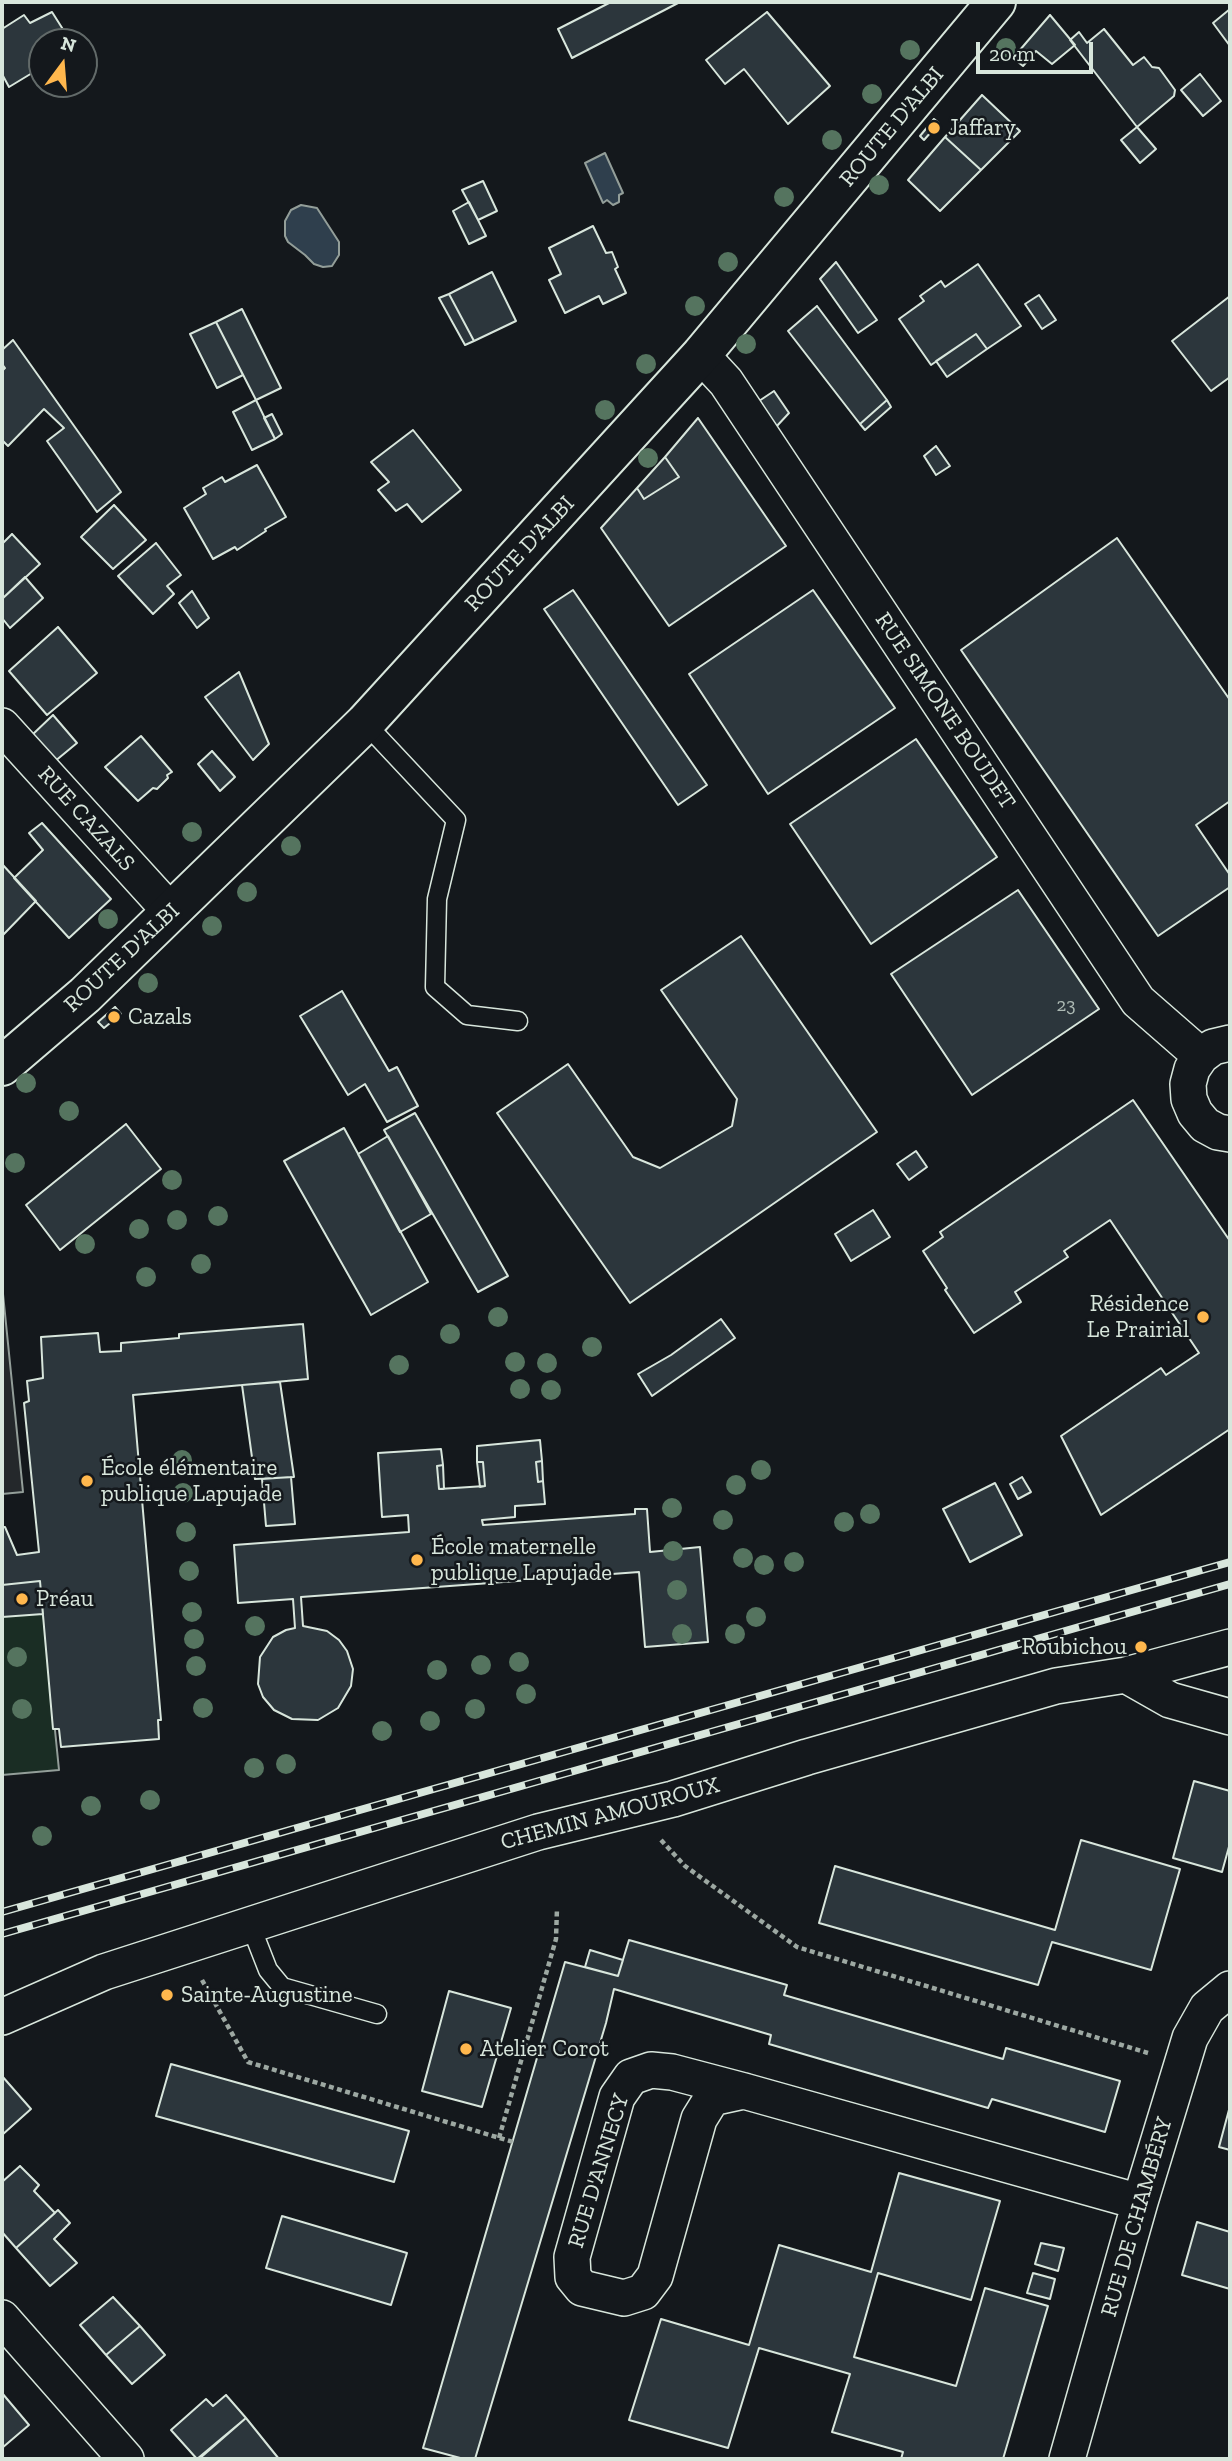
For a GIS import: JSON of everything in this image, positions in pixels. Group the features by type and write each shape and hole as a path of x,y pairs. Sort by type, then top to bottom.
{"main road":[{"name":"ROUTE D'ALBI","path":"2,1066 85,995 365,723 701,355 996,2"}],"street":[{"name":"RUE SIMONE BOUDET","path":"701,355 726,382 1139,1001 1215,1049 1190,1076 1189,1099 1195,1113 1205,1125 1218,1132 1230,1134"},
{"name":"RUE CAZALS","path":"2,726 171,912"},
{"name":"CHEMIN AMOUROUX","path":"2,2017 104,1972 538,1832 673,1799 1056,1686 1126,1675 1230,1647"},
{"path":"1126,1675 1170,1700 1230,1717"},
{"name":"RUE DE CHAMBÉRY","path":"1067,2459 1190,2038 1207,2008 1230,1989"},
{"name":"RUE D'ANNECY","path":"744,2091 712,2098 699,2119 655,2276 643,2292 624,2298 582,2288 573,2277 572,2257 617,2097 631,2077 651,2070 672,2072 744,2091 1140,2202"},
{"path":"2,2318 126,2459"}],"lane":[{"path":"365,723 456,820 437,899 435,987 467,1015 518,1021"},
{"path":"250,1924 268,1970 282,1987 377,2014"}],"path":[{"path":"660,1839 685,1866 797,1947 1183,2064"},
{"path":"499,2138 556,1939 556,1909"},
{"path":"201,1980 248,2062 513,2141"}],"green space":[{"path":"40,1581 59,1770 2,1775 2,1585"}],"shaded area":[{"path":"2,1284 23,1492 2,1494"}],"water":[{"path":"605,153 623,193 619,195 619,202 613,205 607,200 603,203 585,163"},
{"path":"301,205 317,208 339,242 339,255 332,266 314,264 288,242 285,236 285,221 291,210"}],"building":[{"path":"611,2 680,2 572,58 558,29"},
{"path":"1230,9 1230,46 1213,23"},
{"path":"52,12 62,28 28,28 28,75 9,87 2,74 2,29 24,15 30,23"},
{"path":"767,12 830,86 788,124 744,69 725,84 706,60"},
{"path":"1050,15 1075,45 1052,64 1036,51 1023,66 1013,58"},
{"path":"1104,29 1133,65 1144,57 1152,67 1159,68 1175,90 1174,96 1137,127 1070,40 1079,32 1087,43"},
{"path":"1200,74 1221,101 1203,116 1181,90"},
{"path":"982,95 1020,131 981,170 945,137"},
{"path":"934,119 939,123 924,140 920,136"},
{"path":"1137,127 1156,149 1140,163 1121,140"},
{"path":"945,137 981,170 940,211 908,180"},
{"path":"483,181 497,211 478,220 462,190"},
{"path":"469,202 486,236 469,244 453,211"},
{"path":"593,226 606,253 612,252 618,267 615,269 626,293 603,304 599,296 565,313 549,280 561,274 549,248"},
{"path":"836,262 877,320 858,333 820,279"},
{"path":"978,264 1021,326 987,349 976,334 931,365 899,319 924,301 920,296 941,281 945,287"},
{"path":"492,272 516,321 474,341 449,294"},
{"path":"449,294 474,341 465,345 439,298"},
{"path":"1039,295 1056,320 1042,329 1025,304"},
{"path":"1230,296 1230,377 1211,391 1172,341"},
{"path":"817,306 887,400 860,424 788,331"},
{"path":"242,309 281,388 256,400 216,322"},
{"path":"216,322 243,375 217,388 190,334"},
{"path":"976,334 987,349 947,377 936,361"},
{"path":"13,340 121,492 97,512 47,441 64,428 44,409 8,446 2,440 2,371 5,368 2,364 2,350"},
{"path":"774,391 789,413 776,427 759,401"},
{"path":"256,400 275,439 252,450 233,412"},
{"path":"887,400 891,407 865,430 860,424"},
{"path":"272,414 282,434 275,439 264,418"},
{"path":"698,418 786,546 669,626 601,528 637,488 644,499 679,477 665,457"},
{"path":"413,430 461,490 422,522 407,504 396,511 378,490 389,482 371,462"},
{"path":"936,446 950,466 936,475 924,456"},
{"path":"665,457 679,477 644,499 637,488"},
{"path":"257,465 286,517 237,550 235,547 213,559 184,508 206,494 203,488 222,477 225,482"},
{"path":"114,505 146,540 113,569 81,537"},
{"path":"12,534 40,564 2,599 2,544"},
{"path":"1117,538 1230,700 1230,801 1196,825 1230,875 1230,887 1158,936 961,650"},
{"path":"156,543 181,575 167,586 174,594 153,614 118,576"},
{"path":"25,577 43,598 10,628 2,618 2,599"},
{"path":"573,590 707,785 678,805 544,609"},
{"path":"813,590 895,708 768,794 689,674"},
{"path":"192,591 209,618 197,628 179,603"},
{"path":"58,627 97,673 47,715 9,671"},
{"path":"239,672 269,744 253,760 205,697"},
{"path":"53,715 77,743 54,762 31,736"},
{"path":"141,736 172,772 157,789 153,788 138,801 105,767"},
{"path":"916,739 997,857 871,944 790,824"},
{"path":"212,751 235,777 220,791 198,764"},
{"path":"42,823 111,899 69,938 14,878 43,850 29,833"},
{"path":"2,864 36,901 2,936"},
{"path":"1018,890 1099,1009 972,1095 891,974"},
{"path":"741,936 877,1132 630,1303 497,1113 568,1064 633,1157 660,1168 732,1126 737,1099 661,990"},
{"path":"342,991 389,1071 397,1067 418,1106 387,1122 365,1084 348,1095 300,1016"},
{"path":"115,1007 121,1014 104,1028 98,1022"},
{"name":"Résidence Le Prairial","path":"1133,1100 1230,1241 1230,1429 1101,1515 1061,1436 1161,1368 1166,1375 1199,1353 1110,1220 1064,1251 1068,1257 1015,1292 1021,1302 974,1333 923,1251 943,1237 940,1232"},
{"path":"415,1113 508,1276 478,1292 384,1130"},
{"path":"126,1124 161,1169 60,1250 26,1205"},
{"path":"344,1128 428,1282 371,1315 284,1161"},
{"path":"388,1136 431,1214 400,1232 358,1154"},
{"path":"916,1151 927,1167 909,1180 897,1164"},
{"path":"873,1210 890,1237 851,1261 835,1234"},
{"path":"721,1319 735,1338 652,1396 638,1374 671,1355"},
{"path":"303,1324 308,1379 133,1395 161,1720 158,1720 159,1739 61,1747 59,1729 53,1729 40,1581 2,1585 2,1527 5,1527 17,1555 39,1552 24,1403 29,1401 27,1381 43,1378 41,1337 98,1333 100,1352 121,1351 121,1343 179,1338 179,1334"},
{"path":"280,1382 294,1477 255,1479 242,1385"},
{"path":"540,1440 542,1461 536,1462 538,1482 543,1481 545,1504 515,1506 515,1517 482,1520 483,1525 635,1514 635,1509 647,1509 650,1552 700,1547 708,1642 645,1647 639,1572 301,1597 303,1626 327,1631 339,1640 347,1651 353,1669 351,1686 338,1708 318,1720 292,1719 274,1710 263,1697 258,1684 260,1657 273,1637 295,1628 293,1599 238,1603 234,1545 409,1532 408,1515 382,1517 378,1453 441,1449 443,1465 437,1466 439,1489 485,1486 483,1462 477,1462 477,1446"},
{"path":"542,1461 543,1481 538,1482 536,1462"},
{"path":"477,1462 483,1462 485,1486 480,1487"},
{"path":"443,1465 444,1489 439,1489 437,1466"},
{"path":"291,1477 295,1524 266,1526 262,1479"},
{"path":"1022,1477 1031,1492 1018,1499 1010,1484"},
{"path":"995,1483 1022,1535 970,1562 943,1509"},
{"name":"Préau","path":"40,1581 43,1614 2,1617 2,1585"},
{"path":"1194,1781 1230,1791 1230,1843 1222,1872 1173,1858"},
{"path":"1081,1840 1180,1869 1151,1970 1052,1942 1038,1985 819,1923 835,1866 1055,1930"},
{"path":"629,1940 787,1985 784,1995 1003,2059 1006,2048 1120,2081 1105,2132 992,2099 988,2108 769,2044 771,2035 614,1989 475,2459 464,2459 423,2448 565,1962 618,1976"},
{"path":"590,1950 623,1960 618,1976 585,1967"},
{"name":"Atelier Corot","path":"449,1991 511,2008 482,2107 422,2091"},
{"path":"171,2064 409,2131 394,2182 156,2116"},
{"path":"2,2076 31,2109 2,2135"},
{"path":"1230,2106 1230,2150 1219,2147"},
{"path":"20,2166 39,2185 34,2191 55,2213 16,2248 2,2232 2,2182"},
{"path":"899,2173 1000,2201 971,2300 878,2273 854,2357 956,2386 985,2288 1048,2306 1003,2459 901,2459 903,2452 832,2432 850,2374 759,2348 728,2448 629,2420 661,2319 749,2345 779,2245 871,2272"},
{"path":"58,2210 70,2223 54,2239 77,2263 50,2286 16,2248"},
{"path":"282,2216 407,2253 391,2305 266,2268"},
{"path":"1197,2222 1230,2232 1230,2289 1182,2275"},
{"path":"1041,2243 1064,2248 1058,2271 1035,2264"},
{"path":"1033,2273 1055,2279 1050,2299 1027,2293"},
{"path":"113,2297 140,2326 106,2355 80,2325"},
{"path":"140,2326 165,2355 132,2384 106,2355"},
{"path":"2,2393 29,2425 2,2448"},
{"path":"226,2395 246,2418 197,2459 171,2430 206,2399 213,2406"},
{"path":"246,2418 279,2459 199,2459"}],"railway":[{"path":"2,1912 1230,1562"},
{"path":"2,1934 1230,1584"}],"place":[{"name":"Jaffary","path":"934,128"},
{"name":"Cazals","path":"114,1017"},
{"name":"Résidence Le Prairial","path":"1203,1317"},
{"name":"École élémentaire publique Lapujade","path":"87,1481"},
{"name":"École maternelle publique Lapujade","path":"417,1560"},
{"name":"Préau","path":"22,1599"},
{"name":"Roubichou","path":"1141,1647"},
{"name":"Sainte-Augustine","path":"167,1995"},
{"name":"Atelier Corot","path":"466,2049"}]}
